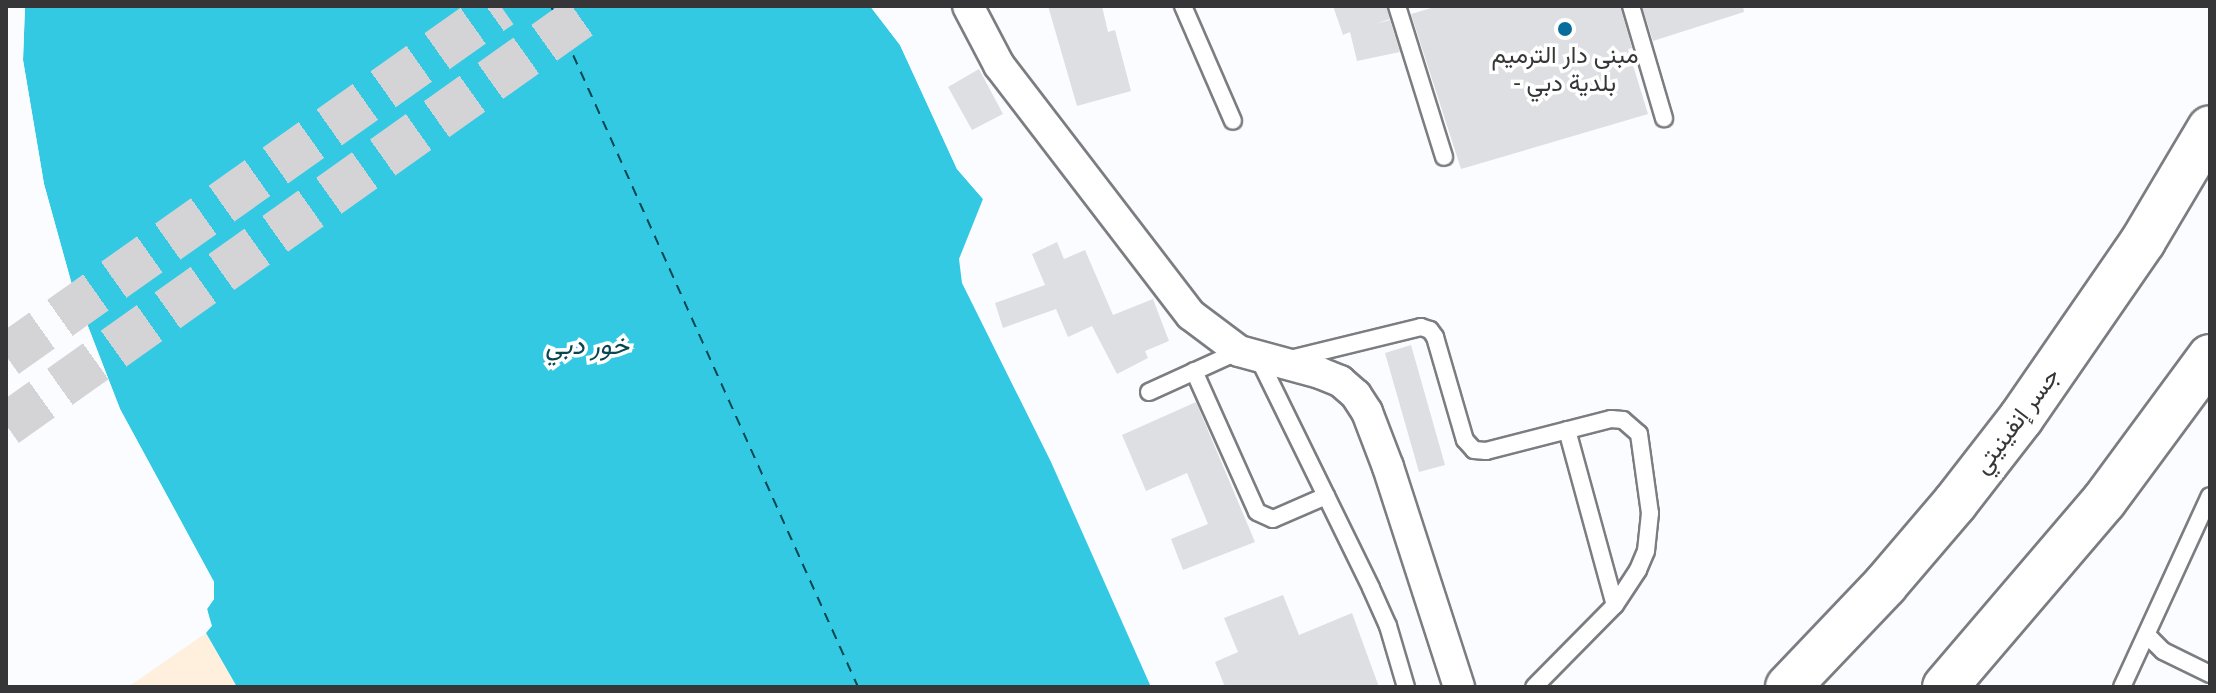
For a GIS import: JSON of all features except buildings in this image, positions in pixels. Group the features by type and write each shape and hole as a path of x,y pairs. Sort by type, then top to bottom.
{"highway":[{"name":"جسر إنفينيتي","path":"1788,687 1885,585 2021,418 2143,241 2210,128"},
{"path":"1945,687 2104,501 2210,357"}],"street":[{"path":"968,6 1006,75 1191,315 1258,356 1340,381 1356,395 1367,412 1459,687"}],"lane":[{"path":"1183,6 1233,121"},
{"path":"1397,6 1444,157"},
{"path":"1631,6 1664,118"},
{"path":"1149,392 1194,371 1258,356 1421,327 1430,330 1435,337 1465,440 1474,450 1486,451 1611,419 1623,420 1632,426 1643,444 1650,513 1646,551 1628,589 1615,605 1534,687"},
{"path":"1258,356 1388,626 1406,687"},
{"path":"1194,371 1257,512 1273,519 1326,496"},
{"path":"1567,430 1615,605"},
{"path":"2122,687 2210,496"},
{"path":"2148,636 2163,651 2210,674"}],"shaded area":[{"path":"206,633 237,687 128,687"}],"water":[{"name":"خور دبي","path":"25,6 870,6 900,45 957,169 983,199 959,259 962,283 1051,462 1151,687 237,687 206,633 211,626 207,609 214,599 214,582 120,409 72,285 44,184 23,60"}],"pier":[{"path":"21,6 25,6 23,60 44,184 72,285 120,409 214,582 214,599 207,609 212,626 203,636 207,625 203,609 210,597 210,583 117,411 69,286 40,185 19,61"},
{"path":"870,6 875,6 903,43 961,167 986,197 983,199 957,169 900,45"}],"ferry route":[{"path":"551,6 858,687"}],"tunnel":[{"path":"6,356 501,6"},
{"path":"6,425 596,6"}],"place":[{"name":"مبنى دار الترميم - بلدية دبي","path":"1565,29"}]}
